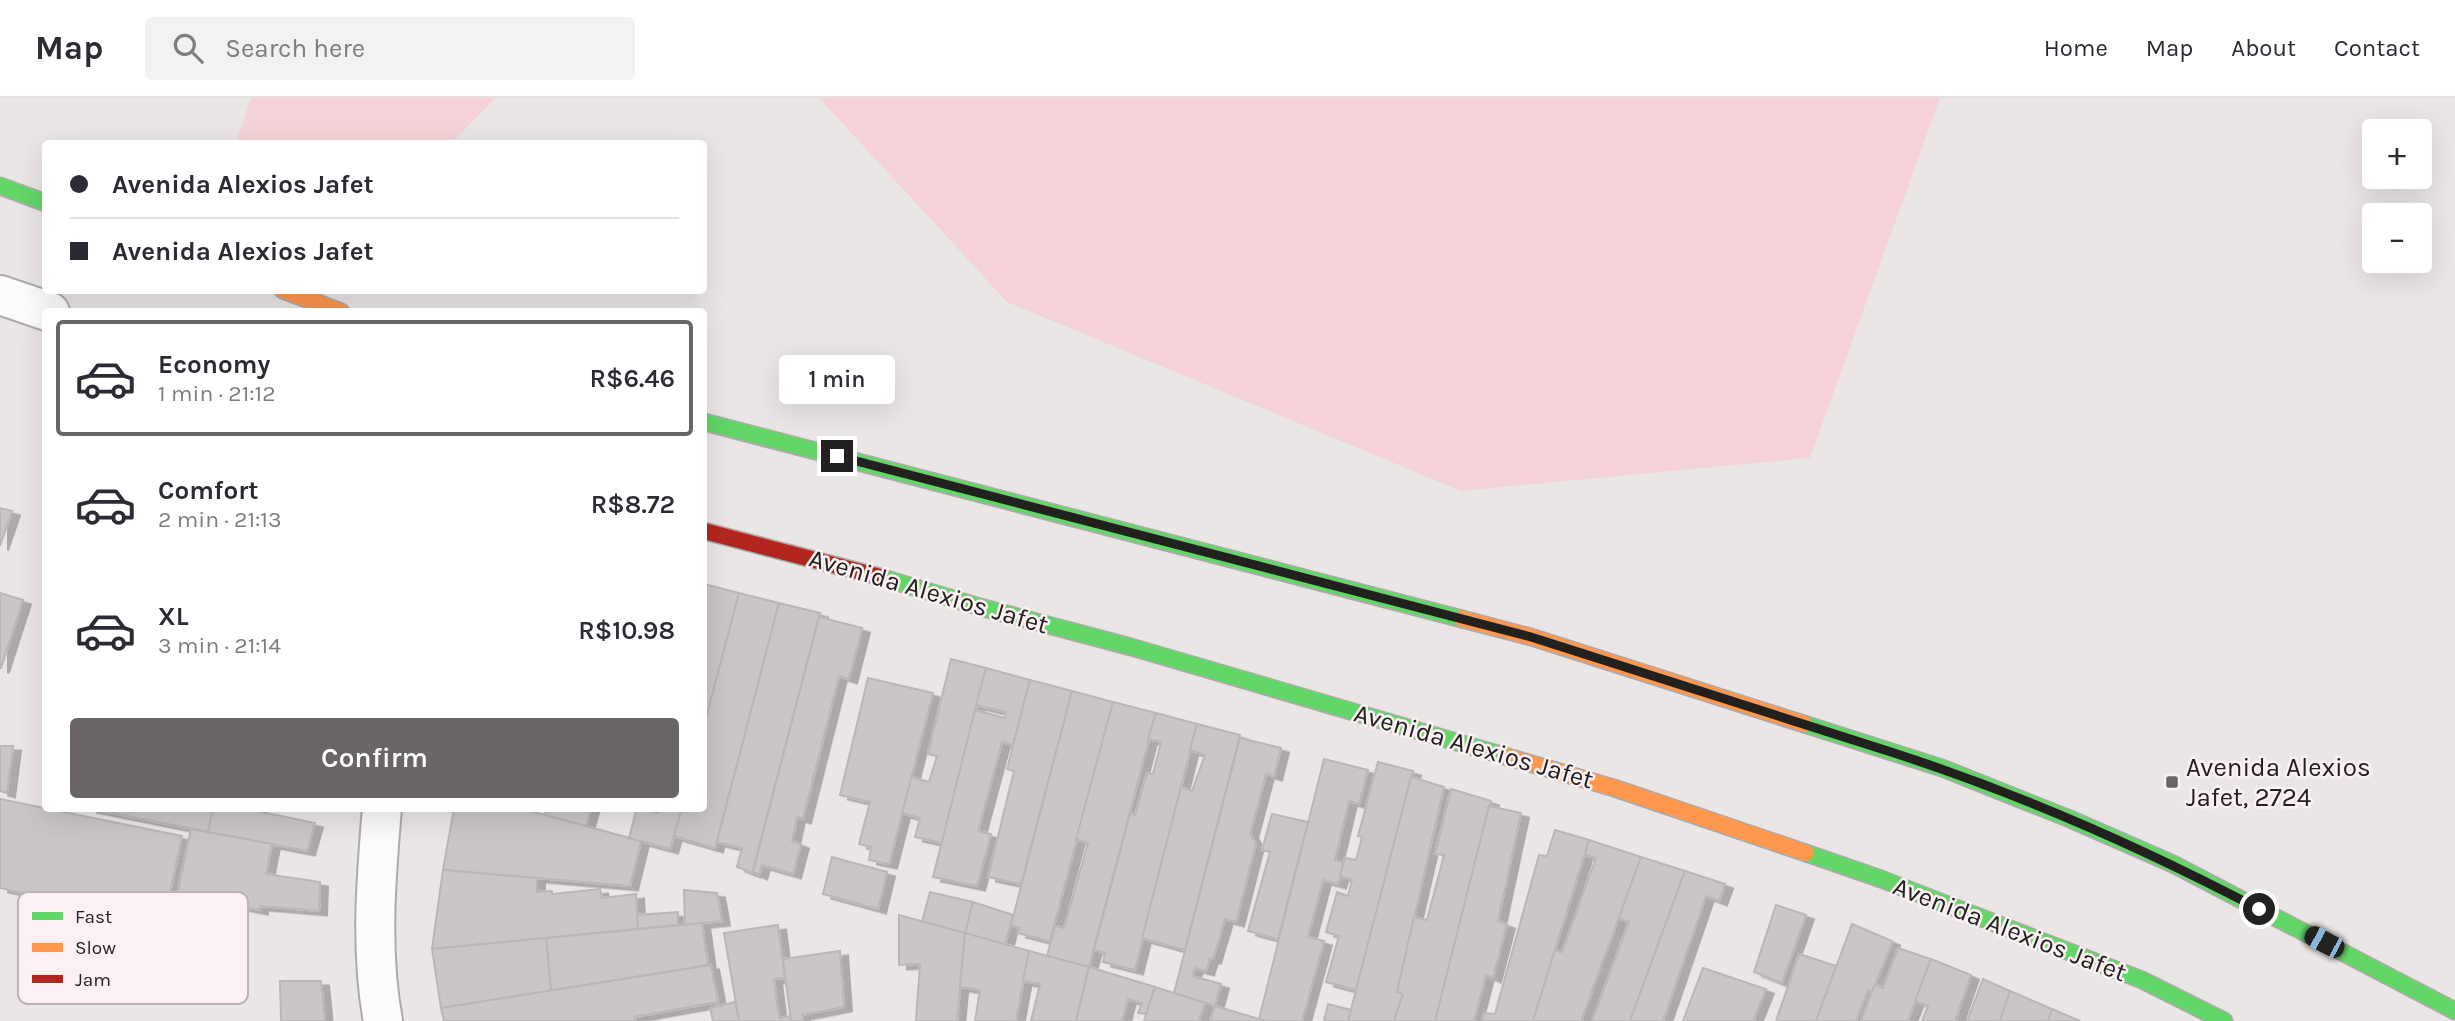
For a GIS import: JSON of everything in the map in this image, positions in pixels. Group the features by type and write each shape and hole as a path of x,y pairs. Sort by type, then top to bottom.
{"main road":[{"path":"0,186 42,202"},
{"path":"294,294 330,308"},
{"path":"707,423 1531,637 1942,768 2173,864 2455,1011"},
{"name":"Avenida Alexios Jafet","path":"707,532 840,565 980,607 1131,647 1614,788 1881,880 2020,932 2142,980 2224,1021"}],"street":[{"path":"0,295 42,309"},
{"path":"382,812 377,865 377,986 383,1021"}],"shaded area":[{"path":"251,98 495,98 455,140 237,140"},
{"path":"819,98 1940,98 1810,458 1461,491 1007,302"}],"building":[{"path":"0,508 12,511 0,546"},
{"path":"707,585 739,593 707,715"},
{"path":"0,593 23,600 1,668 0,668"},
{"path":"739,593 779,603 715,848 674,836 681,812 707,812 707,715"},
{"path":"779,603 820,613 752,873 737,867 742,848 717,842"},
{"path":"819,617 862,628 849,679 839,676 803,819 797,817 792,841 801,844 793,874 762,865 759,875 753,872"},
{"path":"951,659 986,668 942,843 915,837 920,818 902,813 911,777 929,782 937,756 928,754"},
{"path":"986,668 1030,680 1013,745 1002,742 978,831 991,834 977,886 933,877 975,710 1005,718 1006,712 976,705"},
{"path":"868,678 933,693 889,864 869,860 871,847 859,844 870,802 840,795"},
{"path":"1030,680 1072,691 1021,884 988,877 1014,771 1007,769"},
{"path":"1072,691 1113,702 1050,941 1018,933 1020,928 1011,925"},
{"path":"1113,702 1156,713 1089,967 1047,956 1055,926 1064,928 1088,843 1076,839"},
{"path":"1156,713 1197,724 1135,970 1103,962 1105,953 1094,950 1130,814 1135,815 1147,773 1153,774 1161,742 1148,739"},
{"path":"1197,724 1240,735 1185,950 1142,938 1181,787 1192,791 1205,755 1190,750"},
{"path":"1240,738 1281,748 1274,776 1266,774 1250,834 1256,844 1236,922 1225,919 1213,959 1210,959 1206,971 1195,968 1192,976 1221,984 1215,1006 1174,993"},
{"path":"0,746 13,746 7,793 0,791"},
{"path":"1324,759 1368,770 1359,804 1349,801 1335,860 1344,863 1338,884 1323,880 1308,937 1324,941 1302,1021 1265,1021 1259,1019"},
{"path":"1378,762 1413,771 1356,990 1326,982 1339,936 1326,932 1337,892 1348,896 1352,880 1340,876 1345,858 1356,860 1362,837 1358,836"},
{"path":"1411,777 1444,787 1397,992 1403,994 1394,1021 1348,1021"},
{"path":"1451,789 1491,801 1435,1021 1394,1021 1403,994 1397,992 1414,917 1427,920 1444,855 1435,854"},
{"path":"0,799 42,808 42,812 64,812 182,836 170,892 19,892 0,888"},
{"path":"1489,806 1521,813 1498,921 1507,924 1493,978 1486,975 1474,1021 1435,1021"},
{"path":"108,812 212,812 208,832"},
{"path":"212,812 261,812 315,823 307,851 208,832"},
{"path":"453,812 534,812 641,841 630,886 443,870"},
{"path":"545,812 590,812 586,826 545,815"},
{"path":"636,812 681,812 670,849 629,838"},
{"path":"1272,814 1308,822 1278,939 1248,931 1270,852 1262,850"},
{"path":"191,829 272,844 266,874 320,882 319,911 260,906 260,910 248,908 248,892 178,892"},
{"path":"1555,830 1589,840 1533,1021 1482,1021 1484,1013 1495,1014 1539,855 1547,856"},
{"path":"1589,840 1641,857 1581,1021 1533,1021 1555,950 1562,952 1596,858 1585,855"},
{"path":"832,857 887,872 878,909 823,894"},
{"path":"1641,857 1685,871 1630,1021 1592,1021 1629,922 1619,918"},
{"path":"443,870 537,878 537,892 552,891 552,894 600,889 602,898 636,894 638,929 432,949"},
{"path":"1685,871 1725,884 1719,901 1706,896 1663,1021 1630,1021"},
{"path":"684,890 717,893 722,921 685,925"},
{"path":"930,892 973,902 965,933 922,922"},
{"path":"973,902 1013,915 1005,945 965,933"},
{"path":"1776,905 1806,915 1782,983 1754,972"},
{"path":"678,912 678,925 638,929 637,915"},
{"path":"899,915 965,933 957,1021 916,1021 920,964 899,965"},
{"path":"702,923 708,965 551,991 546,938"},
{"path":"1852,924 1892,941 1891,945 1872,992 1868,990 1856,1021 1816,1021"},
{"path":"778,925 785,978 774,979 779,1018 791,1016 791,1021 739,1021 724,933"},
{"path":"965,933 1029,951 1016,1021 975,1021 980,990 960,987"},
{"path":"546,938 551,991 441,1008 432,949"},
{"path":"1898,948 1931,959 1908,1021 1861,1021 1875,984 1883,988"},
{"path":"840,951 844,1007 802,1015 803,1021 791,1021 783,959"},
{"path":"1029,951 1089,967 1076,1021 1031,1021 1040,984 1023,981"},
{"path":"1799,954 1836,966 1816,1021 1776,1021"},
{"path":"1931,959 1971,975 1955,1021 1922,1021 1928,1006 1915,1001"},
{"path":"711,965 718,1002 634,1017 635,1020 631,1021 444,1021 441,1008"},
{"path":"1089,967 1155,987 1146,1014 1138,1013 1142,1003 1128,999 1122,1021 1076,1021"},
{"path":"1703,968 1766,989 1753,1021 1683,1021"},
{"path":"1983,979 2010,991 2000,1021 1967,1021"},
{"path":"280,981 321,981 325,1021 281,1021"},
{"path":"1155,987 1205,1003 1199,1021 1144,1021"},
{"path":"2010,991 2052,1009 2048,1021 2000,1021"},
{"path":"735,1002 739,1021 713,1021 710,1008"},
{"path":"1328,1004 1351,1010 1348,1021 1324,1021"},
{"path":"1215,1006 1259,1019 1210,1021"},
{"path":"2052,1009 2080,1021 2048,1021"}],"traffic: fast":[{"path":"0,186 42,202"},
{"path":"707,423 1462,619"},
{"path":"880,577 1508,757"},
{"path":"1804,724 1942,768 2173,864 2455,1011"},
{"path":"1806,853 1881,879 2142,980 2224,1021"}],"traffic: slow":[{"path":"294,294 330,308"},
{"path":"1462,619 1531,637 1804,724"},
{"path":"1508,757 1614,788 1806,853"}],"traffic: jam":[{"path":"707,532 880,577"}],"place":[{"name":"Avenida Alexios Jafet, 2724","path":"2172,782"}],"route":[{"path":"837,456 1531,637 1942,768 2173,864 2259,909"}]}
